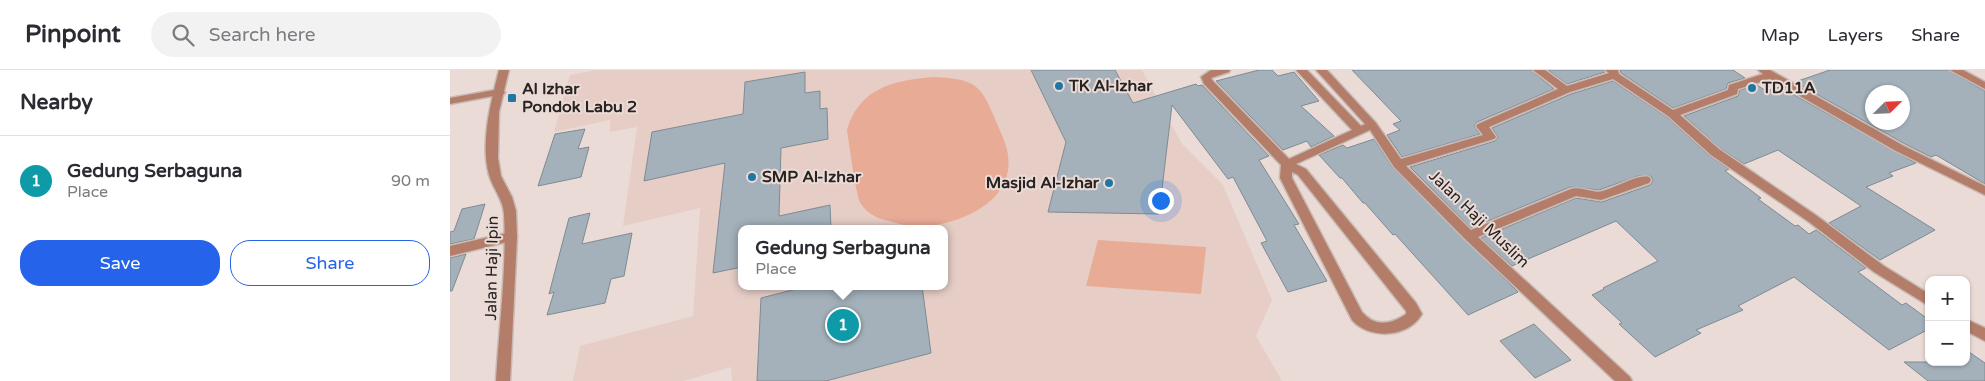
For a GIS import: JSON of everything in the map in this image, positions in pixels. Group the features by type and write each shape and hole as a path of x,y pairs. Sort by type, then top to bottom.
{"street":[{"name":"Jalan Haji Ipin","path":"503,381 511,237 510,211 506,197 495,176 492,158 494,112 504,70"},
{"path":"1225,70 1211,73 1206,77 1208,82 1287,164 1302,172 1411,307 1415,314 1411,320 1390,328 1376,327 1365,325 1357,316 1286,178 1287,164"},
{"path":"1301,70 1359,130"},
{"name":"Jalan Haji Muslim","path":"1321,70 1372,125 1398,164 1469,236 1625,381"},
{"path":"1538,70 1566,90"},
{"path":"1955,70 1985,86"},
{"path":"1398,164 1490,137 1482,126 1612,72 1672,114 1715,152 1813,219 1879,269 1925,298"},
{"path":"1672,114 1733,92 1733,86 1767,72 1899,149 1985,191"},
{"path":"450,101 500,92"},
{"path":"1287,164 1372,125"},
{"path":"1469,236 1574,192 1601,196 1645,180"},
{"path":"450,251 511,237"},
{"path":"1970,326 1985,335"}],"shaded area":[{"path":"596,70 1142,70 1182,144 1223,185 1272,300 1256,336 1282,381 732,381 731,367 684,381 573,381 580,346 693,316 700,208 623,226 637,127 610,132 610,120 554,132 570,75"},
{"path":"919,78 957,79 966,81 979,90 985,97 1000,131 1007,150 1009,163 1004,183 987,204 963,217 936,225 902,225 881,219 867,211 859,199 847,130 860,104 869,96 892,84"},
{"path":"1098,240 1206,247 1201,294 1086,286"}],"building":[{"path":"1031,70 1115,70 1133,103 1196,84 1198,86 1202,85 1269,156 1259,160 1299,224 1294,225 1327,281 1288,292 1261,243 1267,241 1233,177 1228,179 1172,105 1159,214 1048,212 1066,142"},
{"path":"1259,70 1272,70 1278,76 1294,72 1319,101 1301,106 1334,136 1311,147 1307,141 1283,150 1216,81"},
{"path":"1352,70 1531,70 1554,89 1477,122 1474,126 1480,134 1402,157 1387,135 1400,130 1393,124 1401,121"},
{"path":"1548,70 1603,70 1605,72 1567,84"},
{"path":"1620,70 1733,70 1745,78 1728,83 1726,89 1673,108 1621,73"},
{"path":"1830,70 1948,70 1985,91 1985,184 1936,155 1931,157 1880,130 1910,130 1910,85 1865,85 1865,121 1795,82"},
{"path":"805,72 805,93 820,91 820,109 827,108 828,139 781,148 779,216 830,205 831,225 738,225 738,268 713,273 725,163 644,181 652,132 743,114 745,82"},
{"path":"1613,81 1667,117 1710,156 1729,169 1725,171 1761,198 1758,199 1809,234 1816,230 1866,268 1858,272 1902,305 1906,303 1925,317 1925,331 1889,350 1794,277 1738,306 1743,310 1696,330 1701,333 1655,357 1619,324 1622,323 1592,295 1658,261 1616,221 1512,266 1481,238 1576,198 1602,202 1650,185 1653,181 1651,176 1638,176 1599,190 1570,187 1471,228 1410,167 1495,141 1498,137 1492,128 1571,94"},
{"path":"1757,85 1766,91 1780,87 1916,163 1889,173 1893,176 1866,187 1935,230 1880,260 1829,223 1861,206 1778,150 1744,164 1720,148 1684,116 1738,96 1740,90"},
{"path":"585,129 578,149 589,147 581,177 538,186 555,134"},
{"path":"1374,139 1393,168 1518,292 1468,315 1395,234 1393,235 1319,155 1343,145 1347,148"},
{"path":"485,204 474,239 450,244 450,232 454,231 462,209"},
{"path":"590,213 582,244 632,233 624,276 611,279 605,303 547,315 554,292 549,294 569,218"},
{"path":"466,254 452,291 450,291 450,258"},
{"path":"792,290 923,290 931,353 826,381 757,381 761,298"},
{"path":"1534,324 1571,360 1535,378 1500,341"},
{"path":"1970,353 1985,363 1985,381 1928,381 1904,362 1925,362 1925,366 1970,366"}],"place":[{"name":"TK Al-Izhar","path":"1059,86"},
{"name":"TD11A","path":"1752,88"},
{"name":"Al Izhar Pondok Labu 2","path":"512,98"},
{"name":"SMP Al-Izhar","path":"752,177"},
{"name":"Masjid Al-Izhar","path":"1109,183"},
{"name":"Gedung Serbaguna","path":"843,325"}]}
